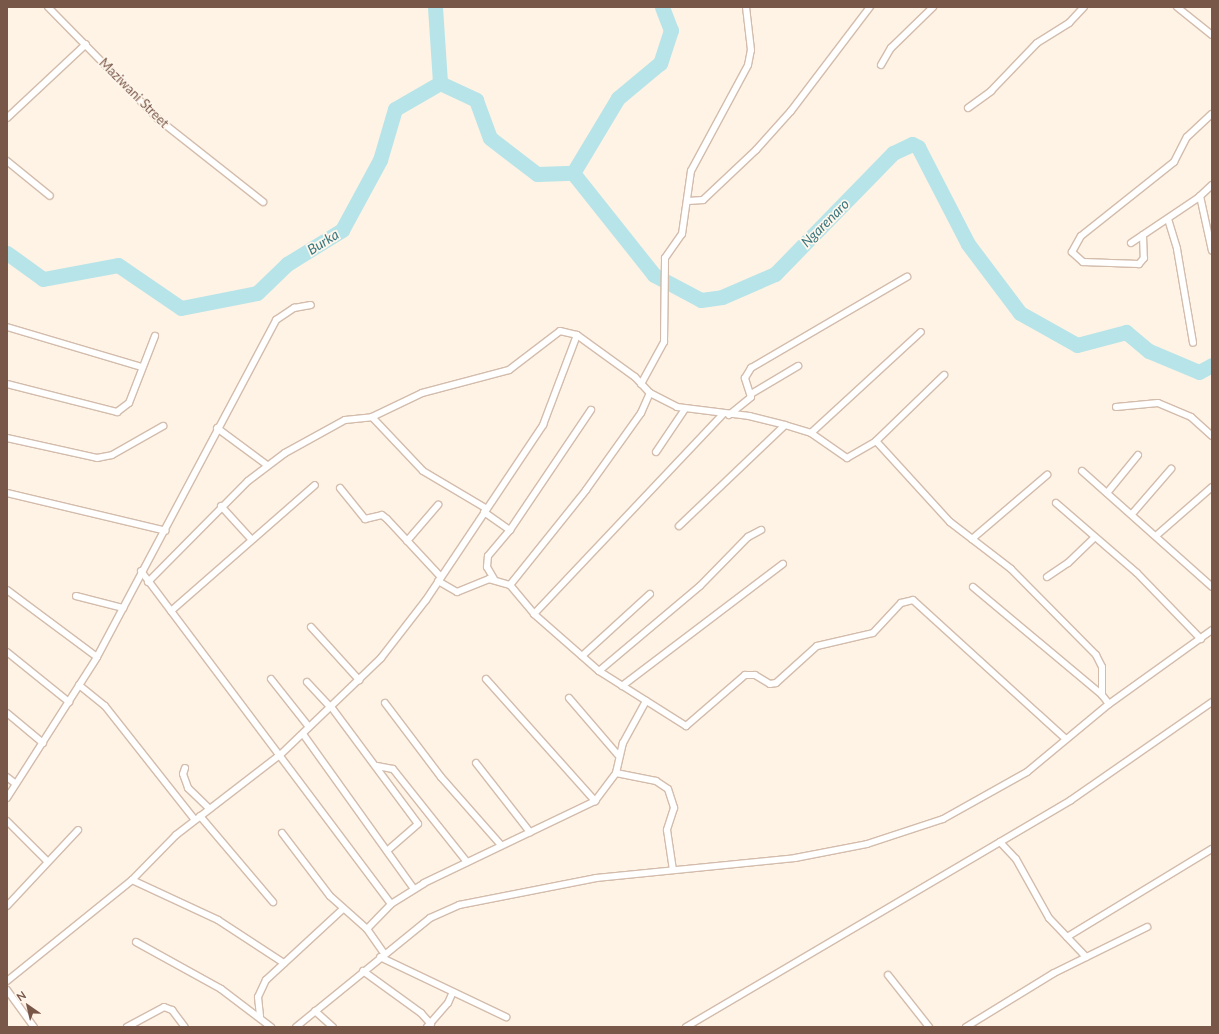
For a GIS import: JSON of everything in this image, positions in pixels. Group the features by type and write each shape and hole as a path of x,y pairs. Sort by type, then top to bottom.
{"street":[{"name":"Maziwani Street","path":"48,7 158,119 263,202"},
{"path":"641,384 664,342 665,258 682,234 688,201 690,178 696,161 748,65 751,50 746,7"},
{"path":"688,201 703,200 756,150 791,111 870,7"},
{"path":"881,65 891,48 933,7"},
{"path":"968,108 991,91 1037,43 1069,23 1084,7"},
{"path":"1177,7 1212,35"},
{"path":"7,118 86,44"},
{"path":"1143,235 1144,258 1139,264 1083,262 1072,252 1081,236 1174,162 1187,137 1212,114"},
{"path":"7,161 50,196"},
{"path":"1131,243 1168,219 1200,196 1212,185"},
{"path":"1200,196 1212,251"},
{"path":"1168,219 1177,249 1193,343"},
{"path":"751,394 745,378 751,368 907,277"},
{"path":"7,798 97,657 123,608 140,571 166,531 217,428 276,320 294,308 311,305"},
{"path":"7,327 141,367"},
{"path":"148,582 221,506 267,465 345,420 372,417 422,393 509,370 560,331 577,335 641,384 650,393 685,409 786,425 811,434 847,458 876,441 944,375"},
{"path":"811,434 921,332"},
{"path":"7,981 132,880 197,818 280,755 359,680 402,634 543,424 577,335"},
{"path":"7,384 112,412 129,403 141,367 155,336"},
{"path":"730,415 751,394 798,366"},
{"path":"510,585 586,490 641,413 650,393"},
{"path":"1116,407 1158,403 1191,418 1212,436"},
{"path":"656,452 685,409"},
{"path":"591,410 510,530 488,556 487,567 494,578 510,585 534,614 599,671 689,726 745,675 755,675 770,684 776,683 817,646 873,632 908,599 962,642 1066,739"},
{"path":"534,614 722,415"},
{"path":"372,417 423,471 486,511 510,530"},
{"path":"679,526 786,425"},
{"path":"7,438 97,458 112,455 163,426"},
{"path":"217,428 267,465"},
{"path":"876,441 950,522 1039,595 1096,655 1102,667 1102,695"},
{"path":"1107,493 1138,455"},
{"path":"1132,514 1171,469"},
{"path":"1082,471 1157,535 1212,587"},
{"path":"972,539 1047,475"},
{"path":"171,611 250,538 315,485"},
{"path":"1157,535 1212,487"},
{"path":"340,488 365,519 382,514 439,579 456,592 494,578"},
{"path":"7,494 166,531"},
{"path":"1056,503 1137,573 1200,639"},
{"path":"407,541 438,505"},
{"path":"221,506 250,538"},
{"path":"599,671 700,586 748,537 761,530"},
{"path":"1047,577 1068,563 1095,537"},
{"path":"622,686 783,564"},
{"path":"140,571 391,904"},
{"path":"973,587 1102,695 1109,704"},
{"path":"7,590 97,657"},
{"path":"582,656 650,594"},
{"path":"76,596 123,608"},
{"path":"311,627 359,680"},
{"path":"296,1027 382,955 430,918 459,905 596,878 795,858 921,828 1002,789 1109,704 1212,630"},
{"path":"7,652 69,702"},
{"path":"271,679 309,727"},
{"path":"486,679 595,801"},
{"path":"307,682 331,707 377,766 418,824 388,850"},
{"path":"79,686 105,706 197,818 273,902"},
{"path":"569,698 618,755"},
{"path":"367,929 391,904 414,889 501,845 595,801 616,773 618,755 646,701"},
{"path":"686,1027 1072,800 1212,702"},
{"path":"385,703 441,777 501,845"},
{"path":"7,713 43,742"},
{"path":"303,734 388,850 414,889"},
{"path":"476,763 530,832"},
{"path":"377,766 394,769 467,862"},
{"path":"185,768 183,774 188,788 210,808"},
{"path":"616,773 656,781 668,789 674,815 667,830 672,870"},
{"path":"7,777 16,784"},
{"path":"7,820 46,860"},
{"path":"7,906 46,860 78,830"},
{"path":"282,833 343,909 367,929 382,955 453,992 506,1017"},
{"path":"1000,842 1016,859 1037,901 1067,938 1086,957"},
{"path":"1067,938 1212,849"},
{"path":"132,880 218,920 284,963"},
{"path":"260,1016 258,1006 261,987 284,963 343,909"},
{"path":"966,1027 1086,957 1146,927"},
{"path":"136,942 221,989 260,1016 271,1027"},
{"path":"363,971 421,1013 429,1026 453,992"},
{"path":"888,975 928,1027"},
{"path":"7,990 34,1027"},
{"path":"127,1027 164,1007 172,1010 185,1027"},
{"path":"315,1012 333,1027"}],"waterway":[{"path":"435,7 440,83"},
{"name":"Ngarenaro","path":"662,7 671,30 660,63 618,98 573,173 654,275 701,300 722,297 775,274 893,153 912,144 918,147 968,244 1020,313 1077,345 1126,332 1149,351 1199,372 1212,365"},
{"name":"Burka","path":"7,253 43,279 118,265 181,308 257,293 287,264 342,230 380,160 395,109 440,83 476,100 490,138 537,174 573,173"}]}
